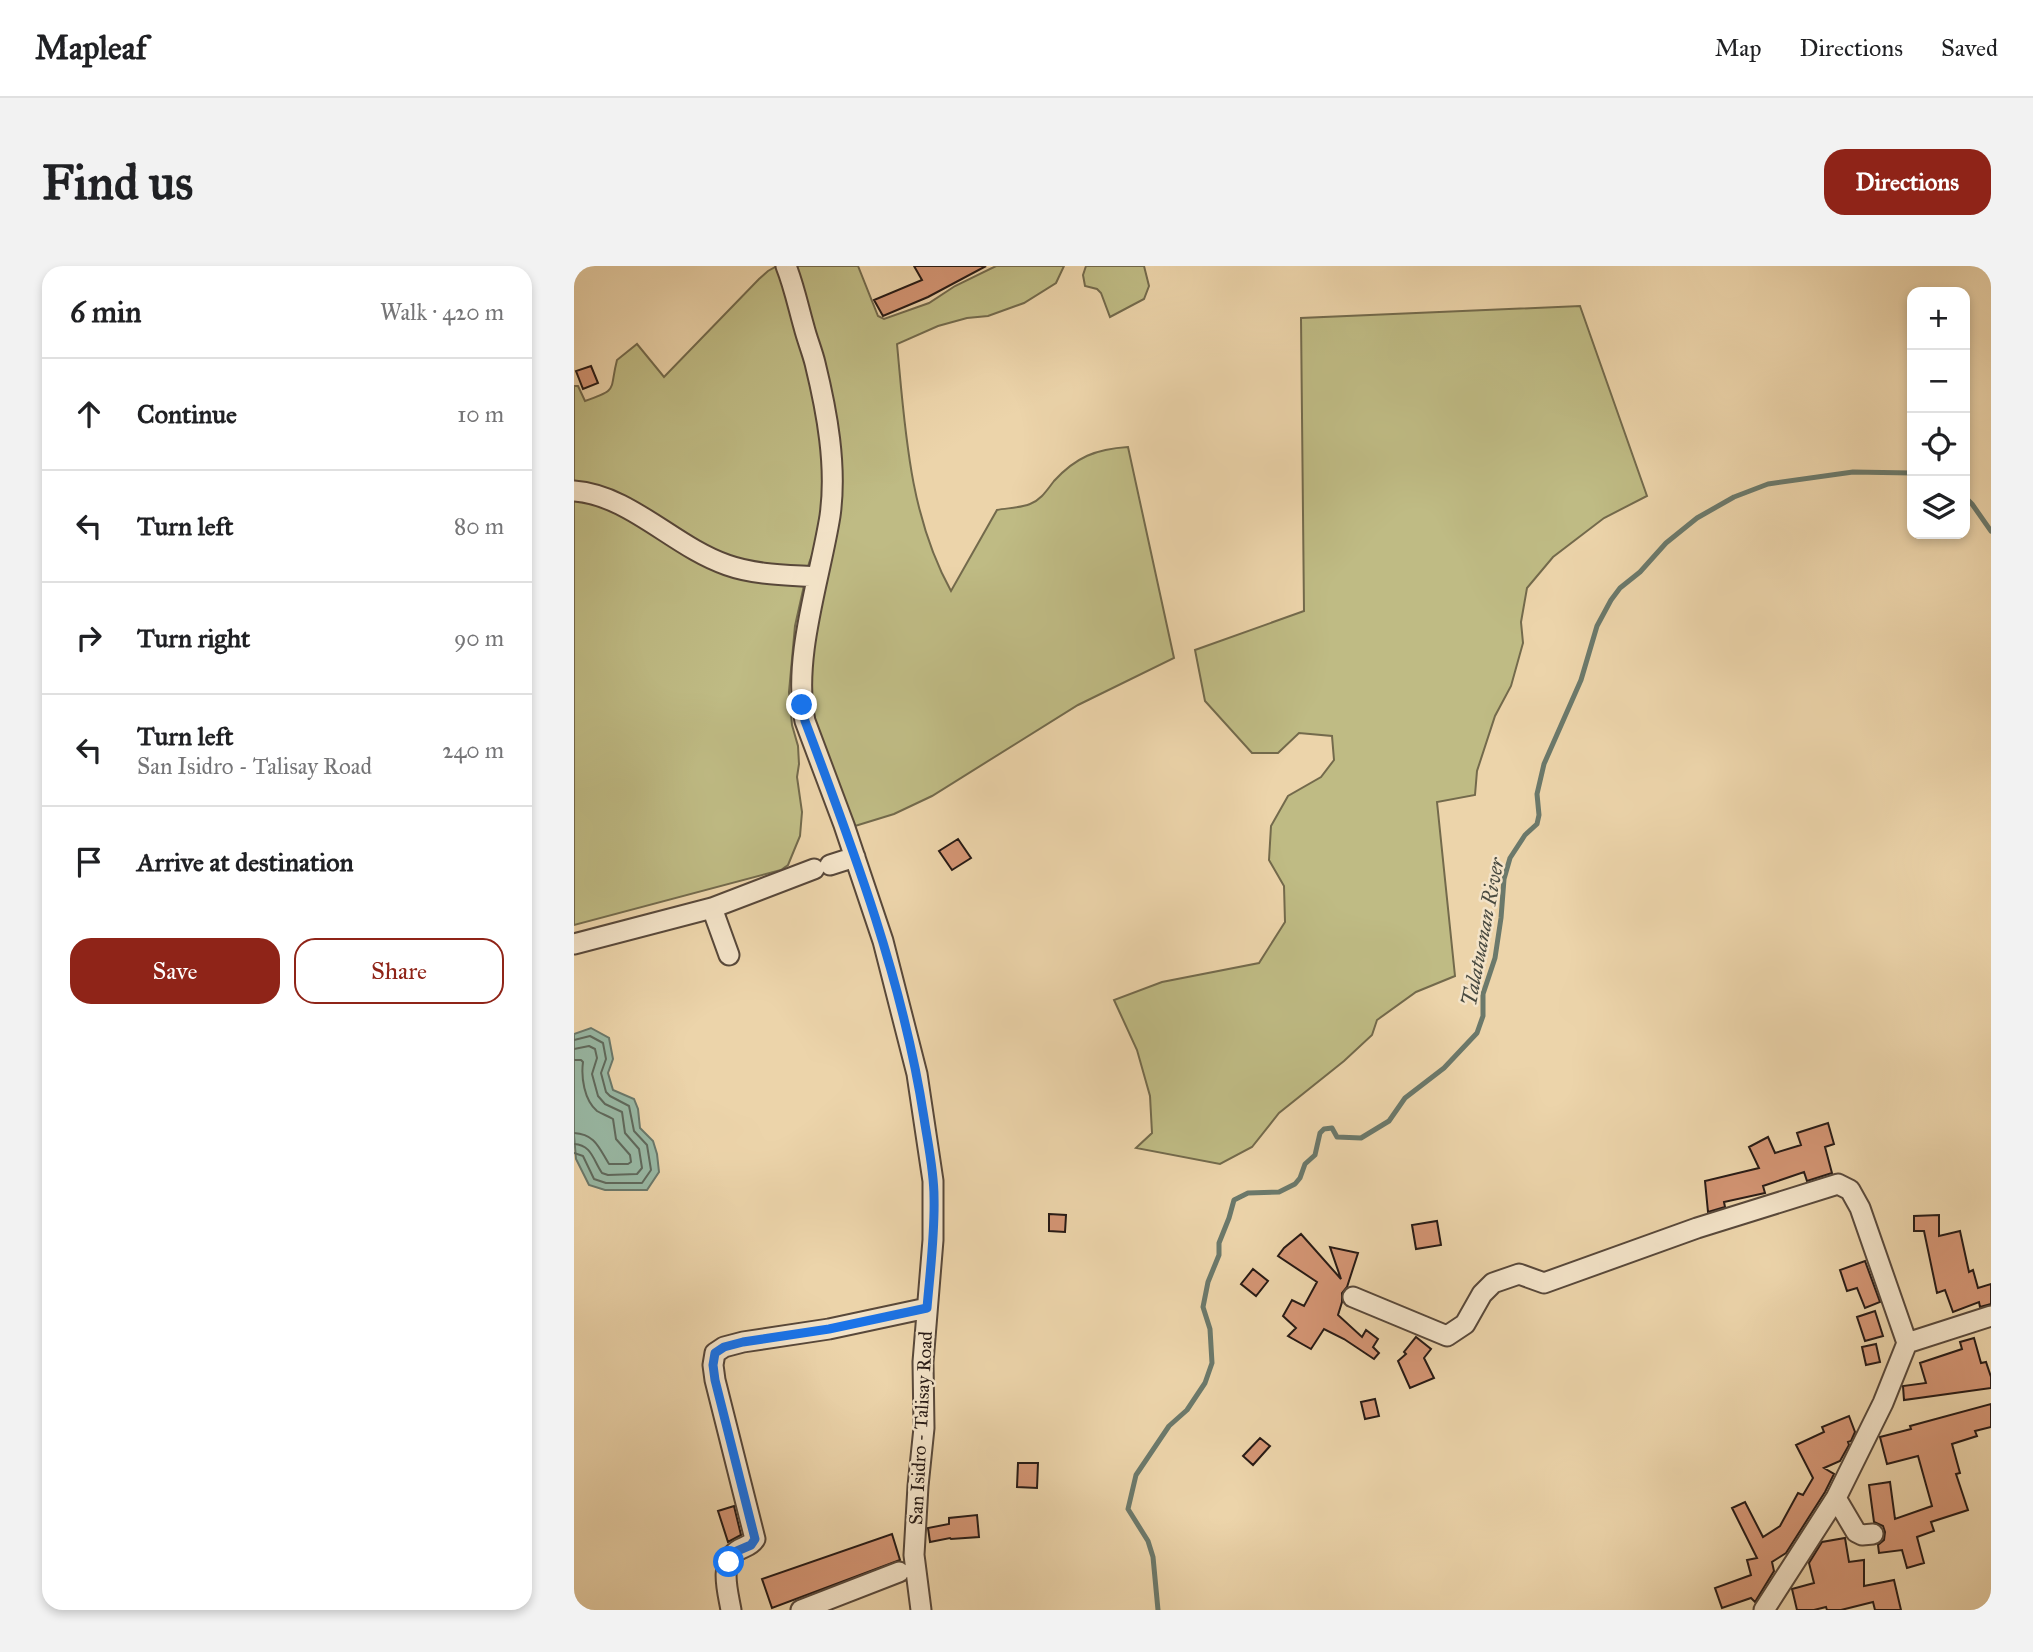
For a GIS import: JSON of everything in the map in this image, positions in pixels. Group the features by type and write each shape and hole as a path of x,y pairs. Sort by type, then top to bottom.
{"street":[{"name":"San Isidro - Talisay Road","path":"786,266 797,296 818,376 830,452 832,496 801,687 802,705 805,721 883,941 917,1074 934,1195 923,1362 924,1428 914,1555 921,1610"},
{"path":"574,491 614,500 688,546 726,565 761,572 817,577"},
{"path":"574,944 712,908 855,857"},
{"path":"712,908 729,955"},
{"path":"1353,1297 1447,1336 1465,1324 1482,1294 1493,1283 1519,1274 1544,1283 1697,1228 1838,1184 1850,1190 1860,1208 1907,1343 1883,1402 1836,1498 1769,1607"},
{"path":"731,1610 726,1580 727,1567 737,1551 751,1545 755,1539 715,1380 715,1353 724,1347 743,1342 818,1331 927,1308"},
{"path":"1907,1343 1991,1316"},
{"path":"1836,1498 1856,1532 1862,1535 1873,1534"},
{"path":"801,1610 899,1572"}],"shaded area":[{"path":"777,266 807,356 822,451 823,502 816,545 809,563 795,626 789,692 792,725 798,746 797,777 802,812 800,836 788,865 781,870 574,925 574,386 578,386 585,401 608,391 617,360 637,344 664,377 759,279"},
{"path":"794,266 858,266 878,316 884,319 929,303 955,286 996,266 1064,266 1056,283 1024,303 988,316 967,318 938,326 897,344 911,470 926,532 951,591 997,510 1034,502 1070,466 1087,456 1128,447 1174,658 1078,705 932,796 894,814 855,826 809,715 812,648 838,520"},
{"path":"1086,266 1144,266 1149,286 1144,299 1110,317 1101,293 1085,286 1083,275"},
{"path":"1580,306 1647,496 1604,518 1553,557 1527,588 1521,622 1523,643 1511,686 1495,716 1477,771 1475,795 1437,802 1455,976 1416,992 1377,1020 1372,1035 1279,1113 1252,1147 1220,1164 1136,1148 1152,1133 1150,1096 1137,1050 1114,1000 1162,982 1259,963 1285,922 1284,886 1269,860 1271,826 1288,796 1321,777 1334,760 1332,736 1299,733 1278,753 1252,753 1205,701 1195,650 1304,611 1301,318"}],"water":[{"path":"591,1028 609,1038 613,1059 608,1073 613,1090 634,1099 640,1128 653,1141 659,1172 647,1190 605,1190 589,1185 576,1159 574,1034"}],"building":[{"path":"914,266 986,266 928,297 883,316 874,300 922,280"},
{"path":"591,366 598,383 583,389 576,371"},
{"path":"958,839 971,858 952,870 939,851"},
{"path":"1828,1123 1834,1144 1825,1147 1832,1173 1807,1181 1804,1172 1763,1186 1765,1193 1724,1202 1725,1207 1708,1212 1705,1181 1759,1168 1749,1147 1768,1137 1775,1153 1801,1145 1797,1133"},
{"path":"1049,1214 1066,1215 1065,1232 1049,1231"},
{"path":"1939,1215 1939,1236 1960,1231 1969,1272 1973,1270 1978,1288 1991,1284 1991,1304 1980,1307 1979,1302 1953,1312 1945,1290 1937,1293 1924,1231 1914,1231 1914,1216"},
{"path":"1437,1221 1441,1245 1416,1249 1412,1225"},
{"path":"1301,1234 1341,1279 1330,1247 1358,1253 1347,1287 1342,1293 1338,1315 1362,1337 1366,1330 1378,1339 1373,1347 1379,1353 1374,1359 1324,1329 1311,1349 1288,1336 1296,1328 1283,1316 1292,1300 1304,1306 1317,1282 1278,1256"},
{"path":"1865,1261 1880,1302 1865,1308 1857,1288 1847,1291 1840,1270"},
{"path":"1253,1269 1268,1281 1256,1296 1241,1284"},
{"path":"1875,1311 1883,1336 1865,1341 1857,1317"},
{"path":"1416,1337 1431,1349 1424,1358 1434,1378 1410,1388 1398,1361 1406,1354 1404,1352"},
{"path":"1974,1338 1981,1363 1986,1362 1991,1388 1904,1400 1903,1386 1926,1383 1920,1363 1962,1349 1960,1342"},
{"path":"1876,1344 1880,1362 1866,1365 1862,1347"},
{"path":"1375,1399 1379,1416 1365,1419 1361,1402"},
{"path":"1991,1404 1991,1427 1975,1431 1977,1436 1952,1444 1960,1473 1956,1474 1968,1510 1931,1522 1934,1531 1917,1537 1924,1563 1907,1568 1902,1550 1879,1553 1878,1545 1884,1540 1885,1532 1883,1526 1874,1522 1869,1485 1890,1482 1895,1519 1932,1506 1918,1456 1887,1464 1880,1437"},
{"path":"1849,1416 1855,1432 1848,1442 1849,1445 1840,1461 1824,1468 1834,1474 1825,1492 1786,1553 1772,1562 1774,1571 1755,1602 1751,1598 1722,1608 1715,1588 1751,1575 1747,1560 1757,1558 1732,1508 1745,1502 1763,1537 1780,1526 1798,1493 1803,1495 1813,1478 1796,1445 1824,1432 1822,1427"},
{"path":"1260,1438 1270,1446 1253,1465 1243,1456"},
{"path":"1018,1463 1038,1463 1037,1488 1017,1487"},
{"path":"734,1506 741,1535 728,1542 718,1511"},
{"path":"977,1515 979,1537 930,1542 928,1528 949,1524 949,1518"},
{"path":"892,1534 900,1560 772,1608 762,1579"},
{"path":"1845,1538 1849,1562 1864,1560 1864,1586 1894,1580 1901,1610 1875,1610 1873,1602 1841,1610 1827,1610 1826,1607 1797,1610 1792,1589 1814,1583 1809,1563 1822,1542"}],"waterway":[{"name":"Talatuanan River","path":"1158,1610 1153,1557 1148,1541 1128,1509 1136,1475 1169,1426 1187,1410 1205,1383 1212,1363 1210,1329 1203,1307 1208,1282 1219,1255 1219,1243 1234,1200 1248,1193 1279,1192 1295,1184 1305,1164 1315,1155 1320,1133 1324,1129 1332,1128 1337,1137 1361,1138 1389,1121 1405,1098 1444,1068 1477,1033 1483,1016 1483,994 1495,958 1504,879 1510,858 1525,835 1537,824 1537,794 1544,764 1581,680 1597,626 1611,600 1666,543 1697,518 1734,497 1768,484 1853,472 1907,473"},
{"name":"Talatuanan River","path":"1970,502 1991,531"}],"route":[{"path":"729,1562 737,1551 751,1545 755,1539 715,1380 715,1353 724,1347 743,1342 829,1329 927,1308 933,1240 933,1181 917,1074 900,1004 883,941 805,721 802,705"}]}
